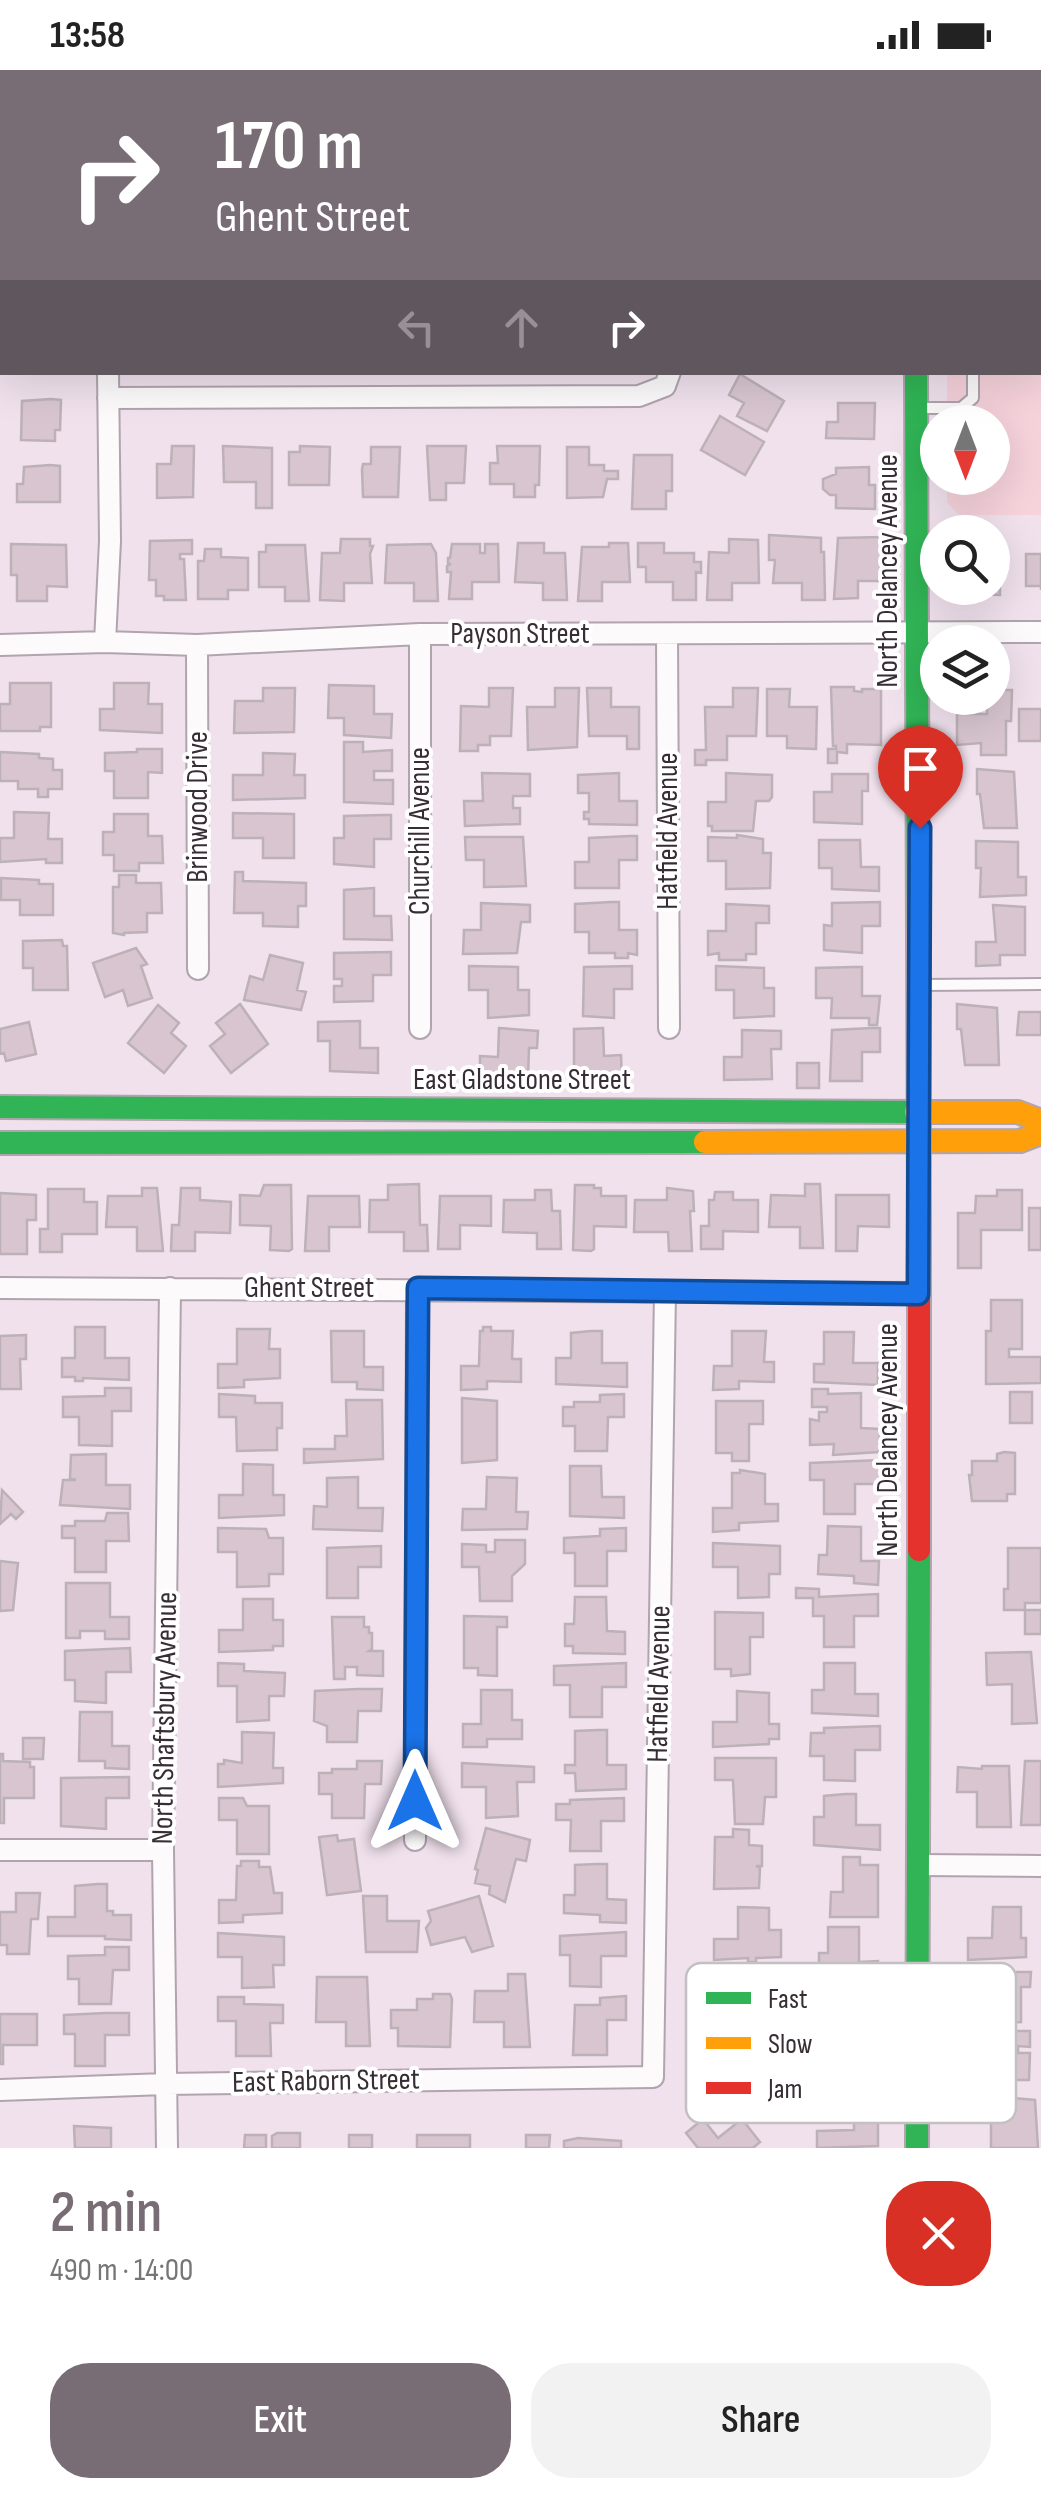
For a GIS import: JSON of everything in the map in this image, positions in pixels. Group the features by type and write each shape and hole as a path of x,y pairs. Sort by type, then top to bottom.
{"street":[{"path":"105,642 110,541 108,375"},
{"name":"North Delancey Avenue","path":"916,375 920,985 918,1963"},
{"path":"108,398 640,396 667,379"},
{"name":"Payson Street","path":"0,644 105,642 197,646 420,634 1041,632"},
{"name":"Churchill Avenue","path":"420,634 420,1028"},
{"name":"Hatfield Avenue","path":"667,634 669,1028"},
{"name":"Brinwood Drive","path":"197,646 198,969"},
{"name":"East Gladstone Street","path":"0,1108 1018,1112 1041,1121"},
{"path":"0,1143 920,1142 1020,1141 1041,1134"},
{"name":"Ghent Street","path":"0,1288 918,1294"},
{"name":"North Shaftsbury Avenue","path":"167,2148 163,1850 170,1288"},
{"path":"415,1840 418,1288"},
{"name":"Hatfield Avenue","path":"652,2077 664,1291"},
{"path":"0,1850 163,1850"},
{"path":"919,1864 1041,1866"},
{"name":"East Raborn Street","path":"0,2090 652,2077"},
{"name":"North Delancey Avenue","path":"917,2123 917,2148"}],"lane":[{"path":"917,408 961,408 973,398 973,375"},
{"path":"920,985 1041,984"}],"shaded area":[{"path":"947,375 1041,375 1041,515 959,515 947,502 947,495 1010,495 1010,405 947,405"}],"building":[{"path":"742,375 784,401 767,431 737,416 744,403 729,395"},
{"path":"61,400 60,430 55,430 55,441 21,440 22,401"},
{"path":"838,403 875,403 874,439 826,438 827,422 838,422"},
{"path":"720,416 764,442 745,475 701,450"},
{"path":"172,446 194,446 193,497 157,498 157,464 171,464"},
{"path":"223,446 272,448 272,508 256,508 256,482 224,482"},
{"path":"300,446 330,447 329,485 289,485 289,452 300,452"},
{"path":"427,446 466,446 464,483 446,483 446,500 430,500"},
{"path":"497,446 540,446 535,497 514,497 514,484 490,484 490,463 498,463"},
{"path":"371,447 400,447 398,497 363,497 362,469 363,464 371,464"},
{"path":"567,447 589,447 589,465 604,465 604,471 618,471 618,479 607,479 603,497 567,498"},
{"path":"634,455 672,455 672,491 666,491 666,509 632,509"},
{"path":"60,466 60,502 17,502 17,484 23,484 24,467"},
{"path":"869,467 869,485 875,485 875,509 836,508 836,495 823,489 823,479 836,474 836,468"},
{"path":"769,535 821,538 825,600 802,600 802,583 773,583 775,560 769,560"},
{"path":"882,537 886,581 858,581 858,598 834,599 838,538"},
{"path":"341,539 370,539 372,583 344,583 344,601 320,600 322,553 340,553"},
{"path":"729,539 758,540 759,583 732,583 732,600 707,600 709,552 729,553"},
{"path":"192,540 192,554 180,554 180,559 184,559 186,600 156,596 156,580 149,580 150,541"},
{"path":"518,543 544,543 544,553 565,553 567,600 543,600 543,583 515,582"},
{"path":"609,543 628,543 630,582 602,582 602,601 578,601 582,547 609,547"},
{"path":"638,543 664,543 664,553 694,553 694,562 701,562 701,573 696,572 696,600 673,600 673,582 646,582 646,567 638,567"},
{"path":"11,544 66,545 67,587 47,586 47,601 17,601 17,575 11,575"},
{"path":"431,544 436,553 438,601 414,601 414,583 385,583 387,545"},
{"path":"452,544 480,544 480,553 485,553 485,544 498,544 499,582 472,582 472,599 449,599 451,572 447,572 447,566 451,564 448,558"},
{"path":"266,545 305,545 309,601 285,601 285,587 259,587 259,552 266,552"},
{"path":"205,549 221,549 221,557 248,558 248,590 228,590 228,599 198,599 198,561 204,561"},
{"path":"1026,554 1041,554 1041,586 1026,586"},
{"path":"10,683 51,683 51,727 40,727 40,731 0,731 0,704 10,704"},
{"path":"114,683 149,683 148,704 162,704 162,733 100,730 100,709 114,709"},
{"path":"329,685 374,686 374,714 392,714 391,738 344,735 344,718 328,718"},
{"path":"831,687 854,687 854,691 862,692 881,689 881,745 847,744 847,753 837,752 837,763 828,763 828,749 836,749"},
{"path":"263,688 295,688 294,732 234,733 235,701 263,701"},
{"path":"489,688 513,688 511,736 490,736 490,745 478,745 478,751 460,751 461,706 489,707"},
{"path":"555,688 579,688 577,747 528,750 527,707 555,707"},
{"path":"587,688 611,688 611,707 639,707 639,749 627,749 627,736 589,736"},
{"path":"733,688 758,688 756,736 727,736 727,760 706,760 706,765 695,765 695,750 706,750 705,707 733,707"},
{"path":"767,689 790,689 789,707 817,707 816,749 787,748 787,736 767,736"},
{"path":"1012,690 1011,721 1006,721 1006,755 981,755 981,743 957,745 957,715 1010,715"},
{"path":"1019,709 1041,709 1041,741 1019,741"},
{"path":"344,742 363,742 363,752 392,750 392,771 374,771 374,780 393,780 393,804 344,802"},
{"path":"162,749 162,773 148,772 148,798 114,798 114,771 105,771 105,753"},
{"path":"0,752 39,754 39,758 53,759 53,770 62,770 62,789 48,789 48,797 38,797 38,789 18,789 18,781 0,781"},
{"path":"263,753 295,754 294,775 305,775 305,798 233,800 233,775 263,775"},
{"path":"977,769 1014,772 1017,828 984,828"},
{"path":"482,773 530,774 530,796 513,796 513,808 520,808 520,824 465,826 464,801 483,801"},
{"path":"619,773 619,801 637,801 637,825 589,824 584,812 589,812 589,793 578,793 578,775"},
{"path":"726,773 772,775 772,797 769,801 756,801 753,831 712,831 712,826 708,826 708,802 726,802"},
{"path":"832,774 868,774 868,791 862,791 862,824 814,822 814,792 832,792"},
{"path":"14,812 49,813 48,839 62,839 62,863 46,863 46,859 0,862 0,838 14,838"},
{"path":"233,813 294,814 294,858 263,858 263,838 233,838"},
{"path":"114,814 148,814 148,836 162,836 163,863 139,863 139,871 114,871 114,855 103,855 103,832 114,832"},
{"path":"391,815 391,839 374,839 374,867 334,864 334,838 344,838 344,816"},
{"path":"737,835 763,839 763,853 771,853 770,888 726,889 726,861 708,861 708,837"},
{"path":"637,836 637,860 619,860 619,888 575,888 575,862 589,862 589,838"},
{"path":"465,837 523,837 526,886 484,887 484,860 466,860"},
{"path":"819,840 860,840 861,867 879,867 879,891 832,889 832,868 819,868"},
{"path":"976,841 1018,842 1018,877 1026,877 1026,895 980,897 981,868 976,868"},
{"path":"235,872 243,872 243,881 306,883 306,906 298,906 298,927 263,926 263,913 234,913"},
{"path":"119,875 136,875 136,883 161,883 162,913 147,913 147,932 113,933 113,887 119,887"},
{"path":"1,878 53,884 53,915 20,915 20,900 1,900"},
{"path":"374,888 374,916 391,916 392,940 344,939 344,890"},
{"path":"619,902 619,930 637,930 637,955 628,953 628,958 615,958 615,953 589,953 589,932 575,932 575,904"},
{"path":"880,902 880,926 862,926 862,953 824,950 824,925 832,926 832,903"},
{"path":"481,903 530,905 530,922 521,922 517,953 463,954 464,930 481,930"},
{"path":"726,904 769,906 769,923 756,923 756,954 746,954 746,960 719,960 719,953 708,955 708,931 726,931"},
{"path":"993,905 1025,907 1025,955 1000,955 1000,965 976,966 976,942 996,942"},
{"path":"62,940 63,946 67,946 68,990 33,990 33,968 23,968 23,941"},
{"path":"136,948 147,964 141,966 152,998 128,1006 123,990 105,997 93,963"},
{"path":"391,952 391,975 373,975 373,1001 334,1002 334,986 342,986 342,979 334,979 334,953"},
{"path":"270,955 303,963 297,990 306,992 301,1010 244,1000 250,976 263,980"},
{"path":"469,966 518,967 518,990 529,990 529,1015 488,1018 488,990 469,990"},
{"path":"632,966 632,989 614,989 614,1018 583,1016 584,967"},
{"path":"716,966 764,968 764,988 774,988 774,1016 734,1018 734,990 716,990"},
{"path":"862,967 862,996 880,996 877,1025 869,1025 869,1018 831,1018 832,998 816,998 816,968"},
{"path":"240,1004 268,1044 231,1073 210,1046 225,1034 216,1023"},
{"path":"957,1004 997,1008 999,1065 965,1065 961,1029 957,1029"},
{"path":"158,1005 179,1023 171,1033 186,1046 164,1073 128,1043"},
{"path":"1019,1012 1041,1012 1041,1035 1017,1035"},
{"path":"360,1021 360,1048 378,1048 378,1073 330,1071 330,1041 318,1041 318,1022"},
{"path":"29,1022 36,1054 6,1061 4,1053 0,1054 0,1029"},
{"path":"499,1028 538,1031 537,1048 529,1048 528,1079 480,1080 480,1056 498,1057"},
{"path":"603,1028 604,1056 621,1055 622,1080 574,1078 574,1029"},
{"path":"880,1028 880,1052 862,1052 862,1081 830,1081 832,1030"},
{"path":"742,1030 781,1031 781,1049 771,1049 772,1079 724,1080 724,1057 742,1057"},
{"path":"797,1063 819,1063 819,1088 797,1088"},
{"path":"419,1184 420,1225 427,1225 428,1251 404,1251 404,1232 369,1232 370,1200 388,1200 388,1185"},
{"path":"805,1184 820,1184 823,1248 800,1248 800,1227 769,1227 771,1195 805,1196"},
{"path":"264,1185 291,1185 289,1251 270,1250 271,1226 240,1225 240,1195 260,1196"},
{"path":"575,1185 594,1185 601,1188 601,1196 626,1196 626,1227 594,1226 591,1251 573,1250"},
{"path":"142,1188 157,1188 163,1251 137,1251 137,1227 106,1227 108,1196 142,1196"},
{"path":"181,1188 200,1188 200,1200 231,1202 230,1233 195,1232 195,1251 171,1251 172,1225 179,1225"},
{"path":"667,1188 693,1191 692,1251 669,1251 668,1232 634,1232 635,1200 667,1200"},
{"path":"48,1189 84,1189 84,1202 97,1202 97,1234 62,1234 62,1252 40,1252 40,1229 48,1229"},
{"path":"535,1190 551,1190 552,1211 560,1211 561,1249 537,1249 537,1233 503,1232 504,1200 535,1200"},
{"path":"997,1190 1022,1190 1022,1230 981,1230 981,1268 958,1268 958,1213 975,1213 976,1196 997,1196"},
{"path":"715,1192 733,1192 733,1200 758,1200 758,1232 723,1231 723,1249 701,1249 701,1226 709,1226 709,1200 714,1200"},
{"path":"0,1193 36,1195 36,1220 27,1220 27,1254 0,1254"},
{"path":"836,1195 889,1195 889,1227 858,1226 857,1251 836,1251"},
{"path":"308,1196 359,1196 360,1227 329,1227 329,1251 305,1251"},
{"path":"440,1196 491,1196 491,1226 460,1225 460,1249 438,1249"},
{"path":"1029,1208 1041,1208 1041,1250 1029,1250"},
{"path":"991,1300 1022,1300 1022,1349 1009,1349 1009,1357 1041,1357 1041,1383 986,1384 986,1331 991,1331"},
{"path":"75,1327 105,1327 105,1358 129,1358 129,1380 75,1381 75,1377 62,1377 62,1358 75,1358"},
{"path":"483,1327 513,1331 512,1359 521,1359 521,1382 487,1381 487,1389 461,1390 461,1366 479,1366"},
{"path":"237,1329 270,1329 269,1349 280,1349 280,1378 244,1380 244,1387 218,1388 218,1364 237,1364"},
{"path":"331,1331 364,1331 364,1367 383,1367 383,1390 357,1389 357,1382 332,1382"},
{"path":"602,1331 602,1363 627,1363 627,1387 556,1384 556,1358 571,1358 571,1333"},
{"path":"732,1331 766,1331 764,1362 774,1362 774,1382 739,1381 739,1389 713,1390 714,1366 732,1366"},
{"path":"824,1332 854,1332 853,1363 878,1363 878,1385 814,1382 814,1364 824,1364"},
{"path":"26,1335 26,1359 20,1359 21,1389 0,1389 0,1336"},
{"path":"105,1388 131,1388 131,1411 112,1411 112,1446 79,1445 79,1417 63,1417 63,1397 105,1396"},
{"path":"812,1389 828,1389 828,1394 861,1393 861,1428 880,1429 879,1452 833,1455 834,1444 810,1445 810,1419 819,1421 819,1412 827,1412 827,1407 812,1407"},
{"path":"1010,1392 1032,1392 1032,1423 1010,1423"},
{"path":"219,1394 255,1396 255,1403 282,1403 277,1450 237,1451 236,1417 219,1417"},
{"path":"624,1394 624,1417 608,1417 607,1451 575,1451 575,1426 563,1426 563,1407 574,1407 574,1402 600,1402 600,1395"},
{"path":"462,1398 497,1401 497,1460 462,1463"},
{"path":"346,1400 382,1400 383,1459 304,1463 304,1449 335,1449 335,1436 347,1436"},
{"path":"716,1401 763,1401 763,1424 749,1424 749,1461 732,1461 732,1453 716,1453"},
{"path":"1015,1453 1015,1494 1007,1494 1007,1501 972,1501 972,1461 997,1461 997,1454"},
{"path":"106,1454 106,1485 130,1485 130,1509 60,1505 63,1480 76,1480 70,1478 71,1455"},
{"path":"880,1460 880,1484 855,1484 855,1514 824,1514 824,1480 810,1480 810,1463"},
{"path":"243,1464 273,1465 273,1495 284,1495 284,1515 219,1518 219,1495 243,1495"},
{"path":"570,1466 601,1466 602,1497 624,1497 624,1518 570,1516"},
{"path":"740,1470 765,1474 765,1504 778,1504 778,1521 739,1523 739,1530 713,1532 713,1508 732,1508 732,1473"},
{"path":"358,1477 358,1508 383,1508 382,1531 313,1529 314,1506 327,1507 327,1478"},
{"path":"487,1477 517,1478 516,1512 528,1512 527,1529 462,1530 463,1509 486,1509"},
{"path":"2,1490 23,1512 16,1519 11,1514 0,1524"},
{"path":"107,1513 128,1513 129,1541 106,1541 106,1572 75,1572 75,1538 62,1538 62,1526 75,1526 75,1521 105,1521"},
{"path":"828,1526 861,1527 861,1561 879,1561 878,1585 854,1583 854,1576 818,1574 819,1555 827,1555"},
{"path":"218,1528 266,1529 269,1538 283,1538 283,1574 269,1574 269,1586 237,1587 237,1552 218,1552"},
{"path":"626,1528 626,1551 607,1551 607,1586 575,1586 575,1553 564,1553 564,1538 600,1536 600,1529"},
{"path":"495,1540 525,1540 525,1564 512,1576 512,1601 480,1601 479,1567 462,1567 462,1544 486,1545 486,1552 495,1552"},
{"path":"713,1543 780,1546 780,1574 769,1574 769,1597 738,1598 738,1567 713,1567"},
{"path":"381,1546 381,1567 358,1567 358,1598 327,1598 327,1548"},
{"path":"1008,1548 1041,1548 1041,1603 1025,1603 1025,1610 1004,1610"},
{"path":"0,1561 18,1563 13,1610 0,1611"},
{"path":"66,1583 110,1583 110,1617 129,1617 129,1639 105,1639 105,1631 80,1631 80,1638 66,1638"},
{"path":"796,1588 819,1589 819,1597 878,1594 878,1616 854,1616 854,1647 824,1647 824,1616 813,1616 813,1598 796,1598"},
{"path":"575,1597 606,1597 607,1631 625,1632 625,1654 573,1653 573,1646 565,1646 565,1624 574,1624"},
{"path":"243,1599 273,1599 273,1620 283,1620 283,1646 273,1646 273,1650 219,1652 219,1630 243,1630"},
{"path":"1025,1610 1041,1610 1041,1634 1025,1634"},
{"path":"715,1612 763,1613 763,1637 750,1637 750,1674 731,1676 731,1669 715,1669"},
{"path":"464,1616 507,1617 507,1627 497,1627 497,1676 478,1675 478,1668 464,1668"},
{"path":"332,1617 364,1617 364,1627 372,1633 369,1651 383,1651 383,1676 357,1675 357,1667 345,1667 345,1679 334,1679"},
{"path":"130,1648 131,1672 106,1672 106,1703 75,1701 75,1680 65,1680 65,1651"},
{"path":"1031,1652 1037,1723 1012,1724 1012,1684 987,1685 986,1653"},
{"path":"218,1663 244,1664 244,1671 285,1673 284,1696 269,1696 269,1720 237,1722 237,1686 218,1686"},
{"path":"626,1663 626,1687 602,1687 602,1717 570,1717 570,1685 554,1685 554,1666"},
{"path":"824,1663 855,1663 855,1694 878,1694 878,1716 812,1713 812,1690 824,1690"},
{"path":"382,1689 381,1711 358,1711 357,1742 327,1742 327,1726 314,1721 315,1691"},
{"path":"481,1690 512,1690 512,1720 522,1720 522,1739 487,1739 487,1747 463,1747 463,1724 481,1724"},
{"path":"737,1691 769,1693 769,1724 779,1724 779,1739 769,1739 769,1744 713,1747 713,1722 737,1722"},
{"path":"80,1712 112,1712 112,1746 129,1746 129,1769 105,1768 105,1761 79,1761"},
{"path":"880,1726 880,1750 855,1750 855,1781 824,1780 824,1756 810,1756 811,1733 824,1733 824,1728"},
{"path":"607,1730 607,1765 626,1765 626,1789 576,1791 575,1773 565,1773 565,1765 575,1765 575,1731"},
{"path":"242,1732 274,1733 273,1768 283,1768 283,1783 218,1787 218,1764 224,1764 224,1760 242,1763"},
{"path":"23,1738 44,1738 43,1759 23,1759"},
{"path":"0,1754 3,1761 30,1762 30,1767 34,1767 34,1798 4,1798 4,1823 0,1823"},
{"path":"715,1758 776,1758 776,1797 765,1797 763,1824 735,1824 733,1780 715,1780"},
{"path":"357,1761 382,1761 381,1784 365,1784 364,1818 332,1818 332,1794 319,1794 319,1773 357,1769"},
{"path":"1025,1761 1041,1761 1041,1825 1021,1825"},
{"path":"462,1763 534,1767 534,1782 517,1782 518,1816 486,1818 486,1787 462,1787"},
{"path":"1009,1766 1011,1827 977,1827 977,1792 957,1792 958,1767"},
{"path":"129,1777 129,1798 106,1798 106,1829 61,1826 61,1778"},
{"path":"856,1794 856,1825 880,1825 880,1850 814,1845 814,1817 824,1817 824,1796"},
{"path":"219,1798 243,1798 247,1806 269,1806 269,1854 237,1854 237,1820 219,1820"},
{"path":"624,1798 624,1821 601,1821 601,1851 570,1851 571,1820 556,1820 556,1804"},
{"path":"486,1828 530,1840 526,1861 516,1859 505,1902 489,1894 490,1886 475,1883"},
{"path":"733,1829 749,1830 749,1845 762,1846 762,1866 756,1866 760,1868 759,1888 714,1889 715,1837 733,1837"},
{"path":"337,1835 338,1841 354,1839 361,1891 327,1895 319,1837"},
{"path":"843,1857 860,1857 860,1865 878,1865 878,1917 830,1917 831,1892 843,1892"},
{"path":"241,1861 259,1861 259,1867 270,1867 274,1893 282,1893 282,1913 243,1915 243,1922 219,1923 219,1900 236,1900 237,1866 241,1866"},
{"path":"607,1864 607,1899 626,1900 626,1923 600,1922 600,1915 564,1913 564,1895 575,1895 575,1865"},
{"path":"107,1884 107,1911 131,1915 131,1940 48,1936 48,1917 75,1917 75,1886"},
{"path":"16,1893 40,1893 38,1919 31,1919 29,1954 7,1954 7,1945 0,1945 0,1912 16,1912"},
{"path":"363,1896 387,1896 387,1921 419,1921 417,1952 366,1952"},
{"path":"479,1896 493,1946 472,1952 465,1937 431,1945 426,1928 431,1921 428,1911"},
{"path":"738,1907 769,1908 769,1930 781,1930 781,1957 756,1958 756,1962 748,1962 748,1958 714,1960 714,1939 738,1939"},
{"path":"993,1907 1021,1907 1021,1938 1026,1938 1026,1957 968,1960 968,1938 992,1938"},
{"path":"828,1927 859,1927 859,1962 878,1963 819,1963 819,1953 828,1953"},
{"path":"626,1932 626,1956 601,1956 601,1987 570,1986 570,1955 560,1955 560,1936"},
{"path":"218,1933 284,1937 284,1965 273,1965 274,1987 242,1988 242,1957 218,1957"},
{"path":"105,1947 129,1947 129,1970 113,1970 111,2004 79,2004 79,1979 68,1979 68,1956 105,1955"},
{"path":"1016,1972 1031,1972 1030,1987 1021,1987 1021,2022 1016,2022"},
{"path":"508,1974 525,1974 530,2047 504,2047 504,2022 474,2022 475,1991 508,1991"},
{"path":"317,1977 367,1977 370,2046 346,2046 346,2022 316,2022"},
{"path":"433,1994 450,1994 452,1999 450,2047 398,2046 398,2028 391,2028 391,2010 417,2010 417,1999 433,1999"},
{"path":"626,1996 626,2020 607,2020 607,2055 573,2055 575,2005 600,2005 600,1998"},
{"path":"218,1997 244,1997 244,2004 283,2005 283,2023 270,2023 271,2056 236,2056 236,2021 218,2021"},
{"path":"129,2013 129,2035 105,2035 105,2066 75,2066 75,2034 64,2034 64,2015"},
{"path":"0,2014 37,2014 37,2045 3,2045 3,2064 0,2064"},
{"path":"1016,2031 1030,2031 1030,2047 1018,2046 1018,2053 1030,2053 1029,2080 1016,2080"},
{"path":"1016,2098 1035,2100 1038,2148 991,2148 991,2123 1016,2123"},
{"path":"698,2123 706,2123 718,2138 737,2123 745,2123 760,2142 753,2148 698,2148 686,2133"},
{"path":"854,2123 878,2123 878,2146 817,2148 817,2131 854,2130"},
{"path":"74,2126 111,2128 111,2148 75,2148"},
{"path":"300,2133 300,2148 272,2148 272,2136"},
{"path":"245,2135 266,2135 266,2148 244,2148"},
{"path":"349,2135 372,2135 372,2148 349,2148"},
{"path":"417,2135 470,2135 470,2148 417,2148"},
{"path":"526,2135 550,2135 549,2148 526,2148"},
{"path":"564,2141 621,2141 621,2148 564,2148"}],"traffic: fast":[{"path":"916,375 919,1218"},
{"path":"0,1107 916,1112"},
{"path":"0,1143 705,1142"},
{"path":"918,1963 919,1550"},
{"path":"917,2123 917,2148"}],"traffic: slow":[{"path":"916,1112 1018,1112 1041,1121"},
{"path":"705,1142 1020,1141 1041,1133"}],"traffic: jam":[{"path":"919,1218 919,1550"}],"route":[{"path":"415,1801 418,1288 918,1294 920,828"}]}
